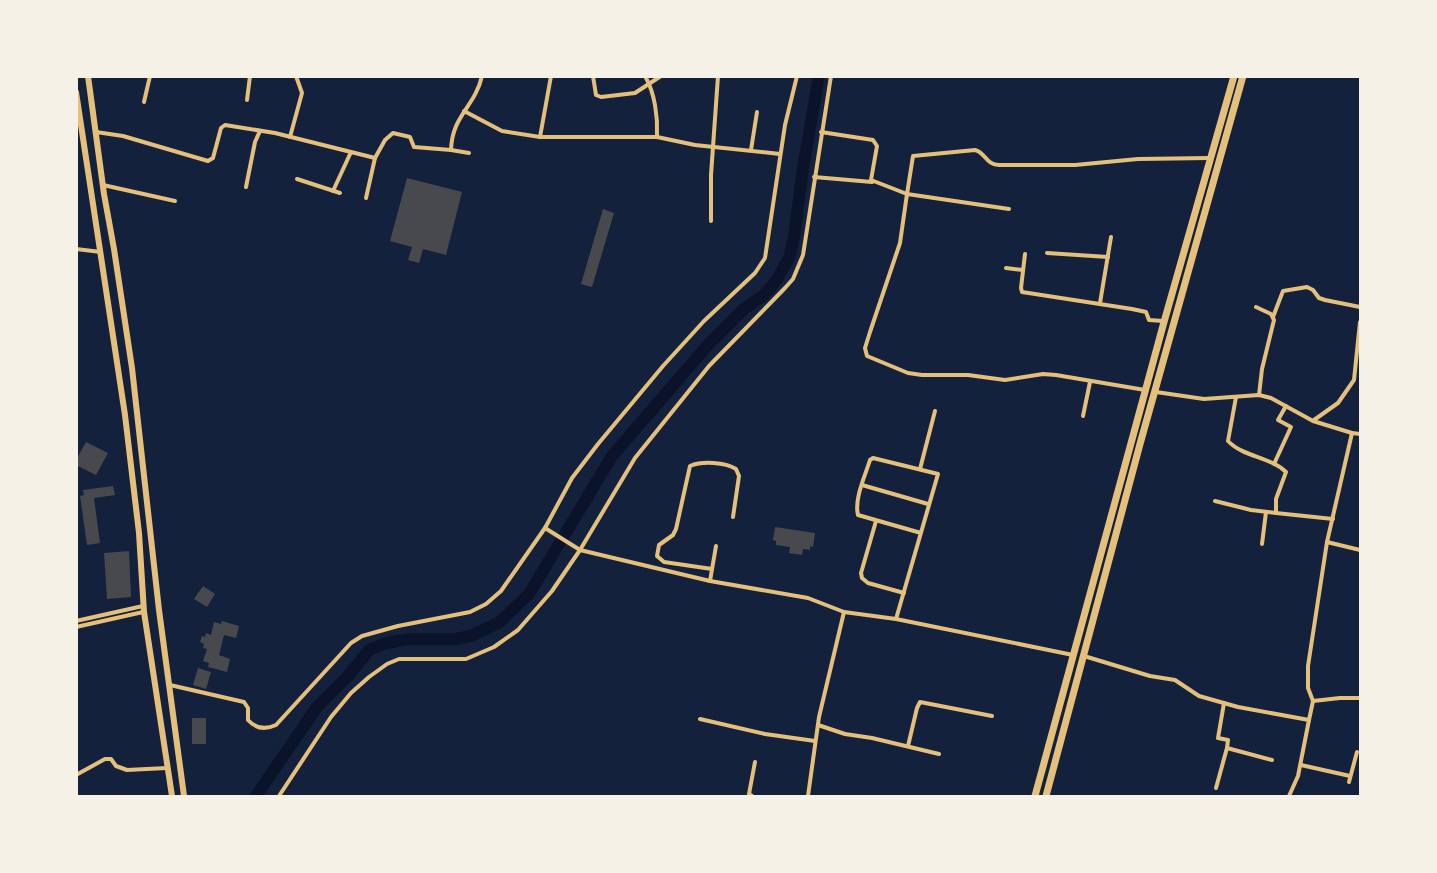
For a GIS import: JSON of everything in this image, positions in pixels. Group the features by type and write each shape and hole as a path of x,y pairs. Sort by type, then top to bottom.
{"highway":[{"path":"1046,796 1084,656 1136,443 1145,390 1234,76"},
{"path":"1035,796 1136,443 1156,392 1243,76"},
{"path":"1201,194 1210,196"},
{"path":"1064,691 1074,694"}],"main road":[{"path":"88,76 102,185 123,305 183,796"},
{"path":"76,92 110,306 139,533 144,609 170,796"},
{"path":"92,195 104,194"},
{"path":"110,306 123,305"},
{"path":"139,533 151,531"},
{"path":"153,664 167,662"}],"street":[{"path":"144,102 150,76"},
{"path":"247,100 250,76"},
{"path":"290,137 302,93 296,76"},
{"path":"451,150 453,130 482,76"},
{"path":"540,137 551,76"},
{"path":"593,76 596,94 601,97 635,93 661,76"},
{"path":"645,76 650,85 656,114 657,137"},
{"path":"711,221 711,178 718,76"},
{"path":"170,685 244,702 248,708 248,720 252,725 268,728 276,725 351,643 362,636 398,626 470,612 486,604 501,591 544,528 572,478 598,444 684,343 761,265 767,248 784,125 797,76"},
{"path":"279,796 331,717 369,676 399,659 466,658 494,647 518,630 552,591 580,550 634,458 667,415 709,366 793,279 803,255 831,76"},
{"path":"464,111 502,131 540,137 657,137 679,143 780,154"},
{"path":"751,150 757,112"},
{"path":"96,132 123,136 208,161 214,156 222,126 290,137 375,158"},
{"path":"246,187 255,142 260,131"},
{"path":"821,132 873,140 877,146 870,177 873,182"},
{"path":"366,198 375,158 393,133 410,137 414,147 469,153"},
{"path":"1145,390 1043,374 1005,380 968,375 922,375 908,373 867,356 865,348 900,243 912,158 917,154 975,150 979,151 988,162 999,165 1075,165 1137,159 1211,158"},
{"path":"333,191 351,153"},
{"path":"814,177 873,182 907,194 1009,209"},
{"path":"297,179 340,193"},
{"path":"102,185 175,201"},
{"path":"1101,303 1111,237"},
{"path":"76,249 101,252"},
{"path":"1047,253 1108,257"},
{"path":"1026,254 1022,292 1101,303 1145,312 1149,320 1164,322"},
{"path":"1006,268 1023,270"},
{"path":"1259,395 1273,317 1283,291 1307,286 1324,300 1360,307"},
{"path":"1256,307 1273,317"},
{"path":"1313,421 1338,403 1354,380 1360,322"},
{"path":"1083,416 1090,382"},
{"path":"1156,392 1204,399 1259,395 1286,406 1313,421 1360,434"},
{"path":"1236,397 1228,441 1233,446 1274,464 1287,474 1276,499 1276,513"},
{"path":"1274,464 1291,427 1278,420 1286,406"},
{"path":"920,469 935,411"},
{"path":"1289,796 1301,765 1313,701 1308,688 1308,666 1327,542 1352,433"},
{"path":"896,619 921,533 928,504 938,474 873,458 870,460 857,512 861,517 921,533"},
{"path":"712,569 664,562 657,556 659,544 673,535 676,529 690,466 727,465 736,469 739,476 733,518"},
{"path":"862,485 928,504"},
{"path":"1215,501 1266,512 1333,519"},
{"path":"1262,544 1266,512"},
{"path":"876,521 861,578 868,583 904,593"},
{"path":"544,528 580,550 710,581 808,598 844,612 896,619 1074,655"},
{"path":"1327,542 1360,549"},
{"path":"710,581 716,546"},
{"path":"76,621 144,609"},
{"path":"76,627 144,609"},
{"path":"808,796 818,725 844,612"},
{"path":"1084,656 1129,670 1175,680 1199,696 1271,714 1309,720"},
{"path":"1313,701 1360,698"},
{"path":"908,746 916,708 920,702 992,716"},
{"path":"1216,788 1228,740 1218,738 1217,735 1224,703"},
{"path":"700,719 765,734 815,741"},
{"path":"818,725 845,734 939,754"},
{"path":"1227,748 1272,760"},
{"path":"1349,782 1357,752"},
{"path":"76,775 105,759 111,759 116,766 127,770 167,768"},
{"path":"752,796 749,794 749,789 755,762"},
{"path":"1301,765 1350,776"}],"building":[{"path":"407,178 462,192 446,255 423,249 419,263 408,260 412,247 390,241"},
{"path":"603,209 614,213 592,287 581,284"},
{"path":"86,442 108,453 96,475 76,465 76,460"},
{"path":"113,486 115,495 94,498 100,543 87,545 80,496 84,495 83,490"},
{"path":"775,527 815,533 813,547 810,546 810,550 803,549 802,555 789,553 790,547 776,545 776,541 773,540"},
{"path":"129,551 131,597 107,599 104,553"},
{"path":"203,586 215,594 207,607 194,599"},
{"path":"222,621 239,626 236,638 224,635 219,655 230,659 227,672 208,667 209,663 203,661 207,649 203,648 204,644 200,642 206,633 211,635 214,622 221,624"},
{"path":"198,668 211,672 206,689 193,685"},
{"path":"192,718 206,718 206,744 192,744"}],"waterway":[{"path":"256,796 317,707 349,675 369,650 386,643 410,639 456,639 471,636 500,622 529,594 612,456 707,346 744,309 764,295 776,281 789,258 794,237 819,76"}]}
